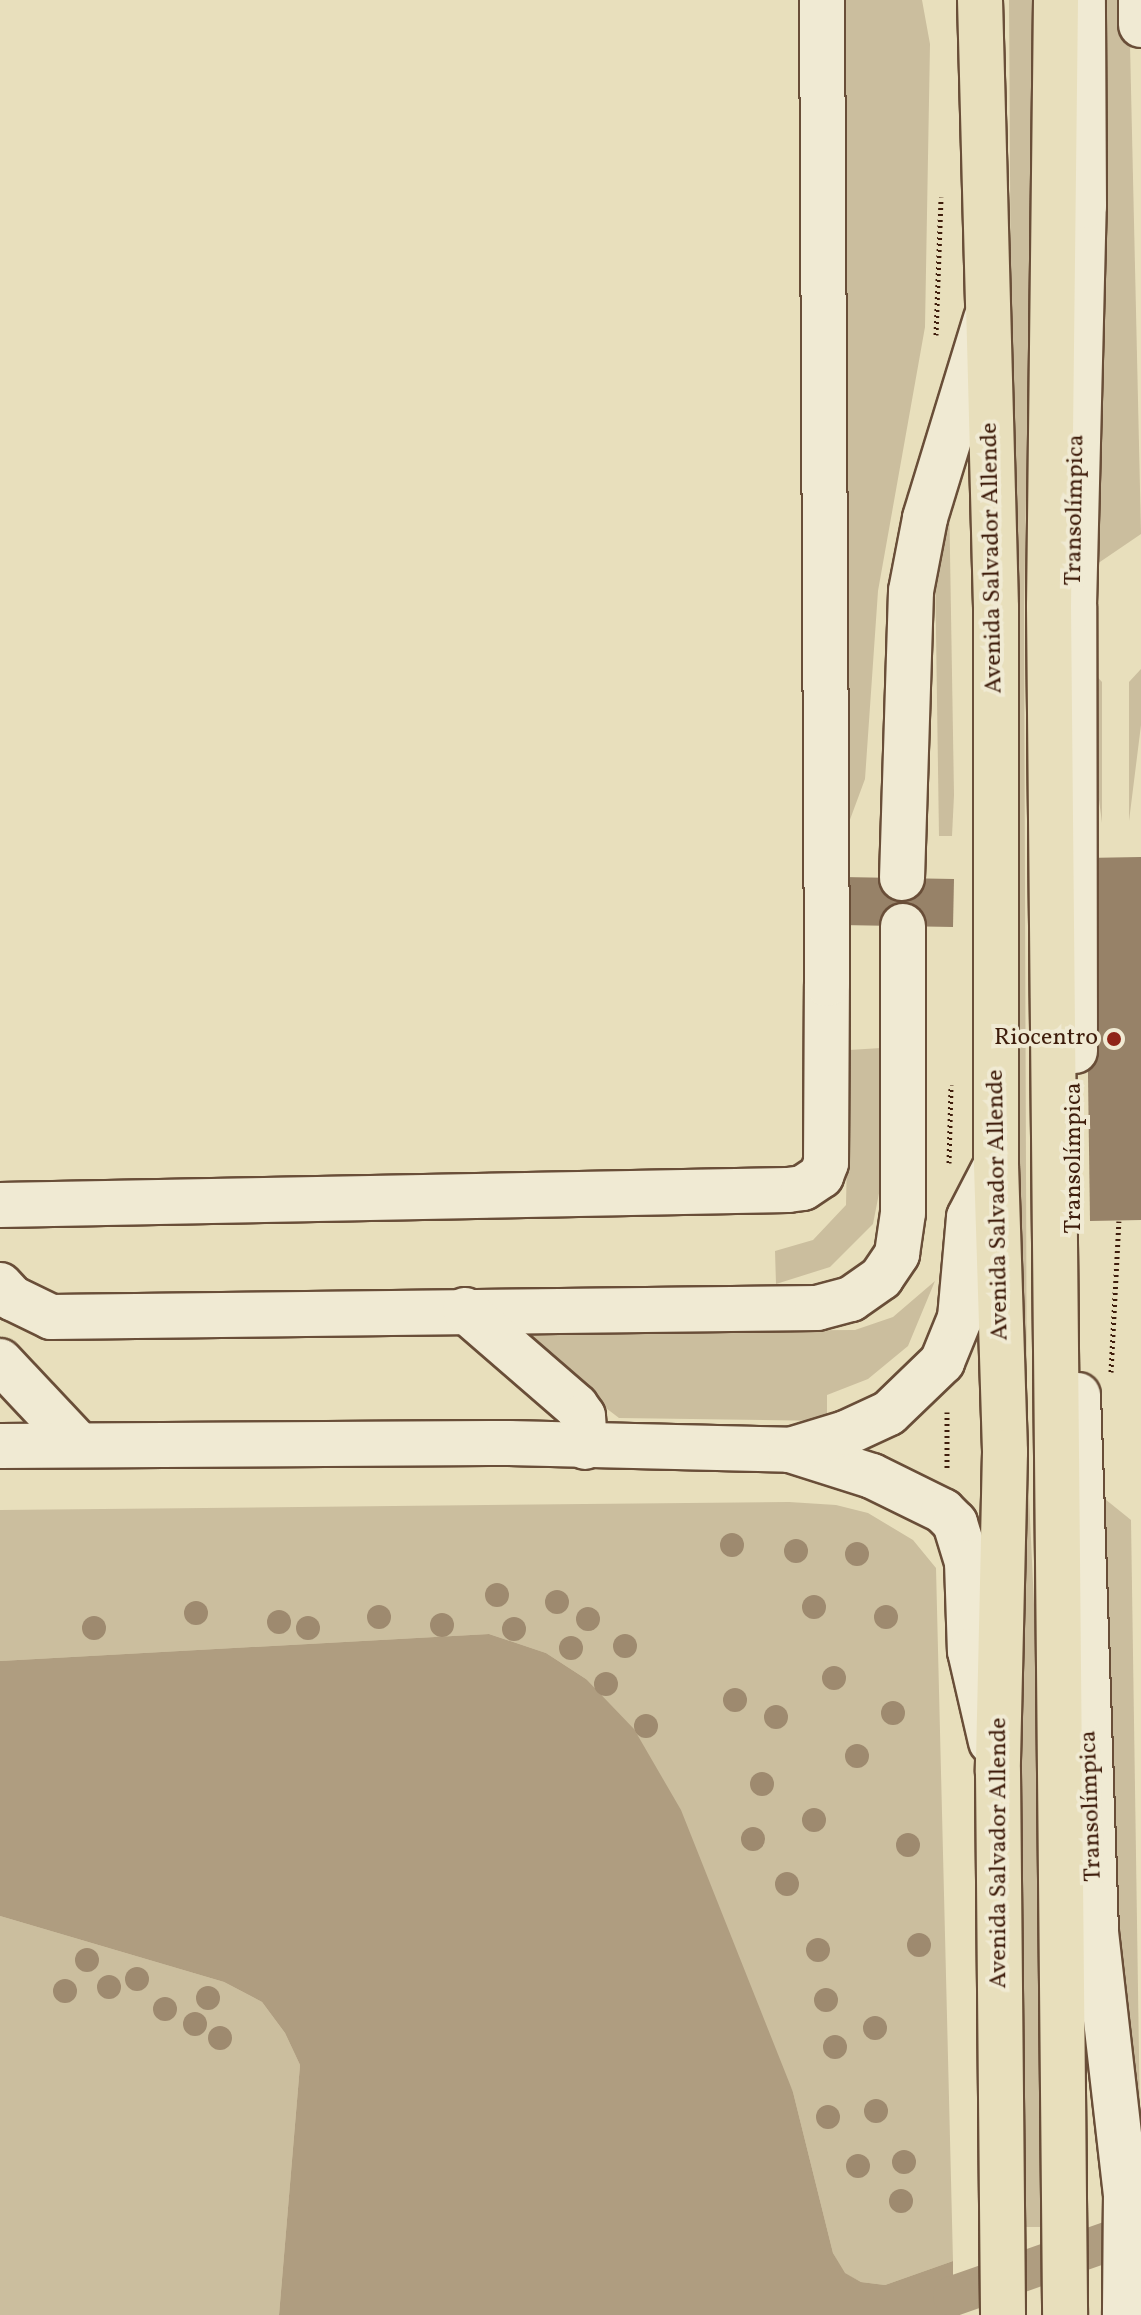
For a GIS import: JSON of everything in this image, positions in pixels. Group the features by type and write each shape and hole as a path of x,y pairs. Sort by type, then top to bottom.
{"main road":[{"name":"Avenida Salvador Allende","path":"980,0 996,608 996,1165 1005,1452 998,1772 1003,2315"},
{"path":"1056,0 1049,606 1065,2315"}],"lane":[{"path":"0,1205 788,1190 803,1188 821,1176 826,1163 827,984 822,0"},
{"name":"Transolímpica","path":"1083,0 1084,206 1074,606 1079,1453 1096,1932 1126,2194 1125,2315"},
{"path":"1141,0 1141,25"},
{"path":"902,878 915,566 988,309"},
{"path":"0,1285 12,1298 51,1317 817,1308 851,1299 881,1278 897,1254 903,1213 903,926"},
{"path":"790,1450 846,1433 889,1413 942,1362 960,1318 969,1217 996,1165"},
{"path":"465,1310 576,1406 583,1416 585,1447"},
{"path":"0,1361 77,1443"},
{"path":"0,1446 77,1443 790,1450 872,1476 943,1511 955,1523 967,1562 970,1651 998,1772"}],"path":[{"path":"1111,1375 1119,1221"}],"shaded area":[{"path":"840,0 922,0 930,44 925,327 878,591 865,779 848,825"},
{"path":"1009,0 1035,0 1024,607 1027,1453 1048,1908 1043,2227 1022,2227"},
{"path":"1095,0 1129,0 1141,534 1094,566"},
{"path":"949,492 954,795 952,836 939,836 935,564"},
{"path":"1081,659 1102,682 1102,823"},
{"path":"1141,669 1141,725 1129,821 1129,682"},
{"path":"881,1048 881,1183 873,1224 830,1267 776,1284 775,1251 813,1240 846,1205 849,1050"},
{"path":"935,1281 908,1346 868,1379 827,1395 827,1421 619,1418 507,1332 855,1330 893,1317"},
{"path":"1105,1499 1131,1520 1141,2190 1112,1900"},
{"path":"789,1502 836,1505 868,1513 913,1540 936,1568 953,2261 885,2285 861,2282 844,2273 833,2253 793,2092 586,1679 546,1653 489,1634 0,1661 0,1510"},
{"path":"489,1634 546,1653 586,1679 634,1729 681,1810 793,2092 833,2253 845,2273 861,2282 885,2285 953,2261 953,2315 279,2315 300,2065 285,2033 262,2002 224,1982 0,1916 0,1661"},
{"path":"0,1916 224,1982 262,2002 285,2033 300,2065 279,2315 0,2315"}],"building":[{"name":"Riocentro","path":"1141,857 1141,1220 1090,1221 1085,858"},
{"path":"842,877 954,879 953,927 841,925"}],"waterway":[{"path":"953,2296 1141,2230"}],"place":[{"name":"Riocentro","path":"1114,1039"}]}
